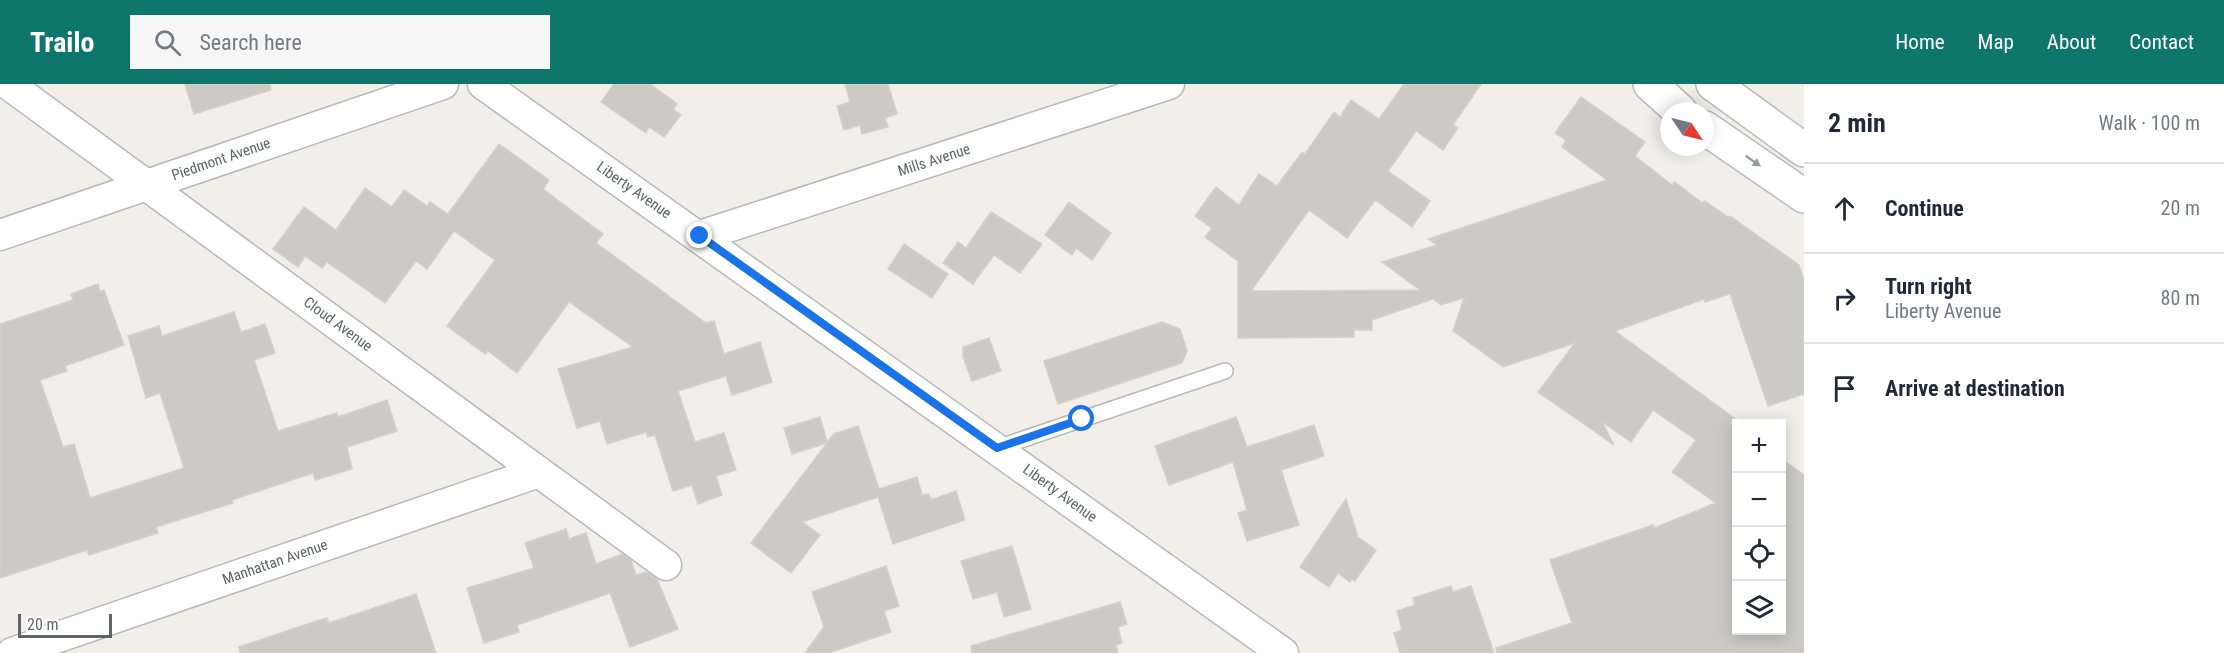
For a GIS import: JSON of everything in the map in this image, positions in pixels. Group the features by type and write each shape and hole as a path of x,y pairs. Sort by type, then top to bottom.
{"main road":[{"path":"1650,84 1670,102"},
{"path":"1713,84 1804,150"},
{"path":"1714,134 1804,196"}],"street":[{"name":"Cloud Avenue","path":"8,84 666,565"},
{"name":"Piedmont Avenue","path":"0,235 443,84"},
{"name":"Liberty Avenue","path":"483,84 700,236 1283,653"},
{"name":"Mills Avenue","path":"700,236 1169,84"},
{"name":"Manhattan Avenue","path":"12,653 539,472"}],"lane":[{"path":"997,448 1225,372"}],"building":[{"path":"185,84 270,84 271,90 194,114"},
{"path":"614,84 650,84 677,104 673,109 681,115 664,137 649,127 646,133 601,102"},
{"path":"845,84 888,84 897,114 885,118 888,127 862,134 860,125 844,130 837,106 850,102"},
{"path":"1404,84 1481,84 1453,125 1458,128 1443,150 1416,131 1388,171 1430,201 1412,227 1375,200 1347,238 1309,210 1251,291 1420,290 1382,262 1437,245 1428,239 1607,180 1562,147 1566,140 1555,133 1581,97 1645,142 1635,156 1672,185 1675,182 1702,203 1705,201 1728,217 1730,216 1799,265 1804,280 1804,394 1768,406 1730,294 1705,302 1704,299 1615,331 1736,419 1732,419 1731,423 1732,635 1786,635 1786,462 1804,475 1804,653 1497,653 1496,648 1572,623 1550,560 1653,525 1654,528 1716,503 1672,472 1696,440 1653,410 1631,442 1602,422 1614,445 1538,392 1575,343 1503,367 1453,331 1464,298 1441,305 1433,299 1372,320 1372,330 1354,330 1354,337 1238,338 1238,261 1205,237 1212,228 1195,216 1216,187 1239,205 1259,174 1277,186 1302,152 1305,154 1334,112 1340,117 1351,100 1379,119"},
{"path":"499,144 549,180 543,189 603,234 596,243 706,323 714,321 724,354 760,342 772,382 732,395 726,376 678,391 695,442 724,433 736,470 716,476 722,495 698,504 692,485 673,491 655,435 648,437 646,432 607,444 600,421 577,428 558,369 633,347 569,302 517,373 488,351 485,354 447,326 495,260 454,231 427,269 416,261 385,303 327,262 322,268 305,256 298,267 273,249 304,207 336,230 365,188 392,207 404,190 427,206 430,202 448,214"},
{"path":"1069,202 1111,233 1092,260 1076,248 1072,255 1045,235"},
{"path":"991,212 1042,244 1020,273 994,255 973,284 943,263 958,242 966,248"},
{"path":"904,244 948,274 932,298 888,269"},
{"path":"98,284 100,292 104,290 124,345 65,366 67,371 40,380 63,447 74,444 90,498 184,468 160,393 146,398 128,336 159,326 162,336 234,312 241,332 265,324 275,353 254,360 278,431 337,413 338,417 387,400 397,431 347,447 352,469 315,480 313,473 232,500 233,503 156,527 158,533 89,555 87,550 0,578 0,324 73,300 71,294"},
{"path":"1162,322 1180,329 1187,351 1182,363 1058,404 1044,361"},
{"path":"989,338 1001,371 972,381 963,357 963,347"},
{"path":"820,417 827,442 834,434 858,426 879,489 917,477 922,495 929,494 931,500 956,491 965,520 893,544 878,497 802,522 820,535 791,573 751,543 827,443 792,454 784,428"},
{"path":"1236,417 1247,447 1314,425 1324,456 1281,470 1299,525 1247,541 1238,513 1247,510 1233,462 1169,485 1155,446"},
{"path":"1346,499 1358,537 1376,550 1355,581 1352,579 1350,582 1338,573 1329,587 1300,567"},
{"path":"566,529 569,539 586,533 596,564 622,554 631,560 636,575 646,572 657,579 678,629 630,647 610,593 517,625 519,632 484,643 467,588 534,568 525,543"},
{"path":"1012,546 1031,609 1004,617 997,592 973,599 961,561"},
{"path":"886,566 899,606 884,611 891,632 829,653 805,653 824,627 812,592"},
{"path":"1451,586 1453,592 1471,586 1494,653 1400,653 1394,633 1402,630 1397,611 1415,605 1413,598"},
{"path":"416,594 436,653 240,653 239,647 304,625 327,618 329,623"},
{"path":"1120,602 1127,624 1118,627 1122,643 1116,645 1118,653 972,653 971,646"}],"route":[{"path":"700,236 997,448 1082,419"}]}
